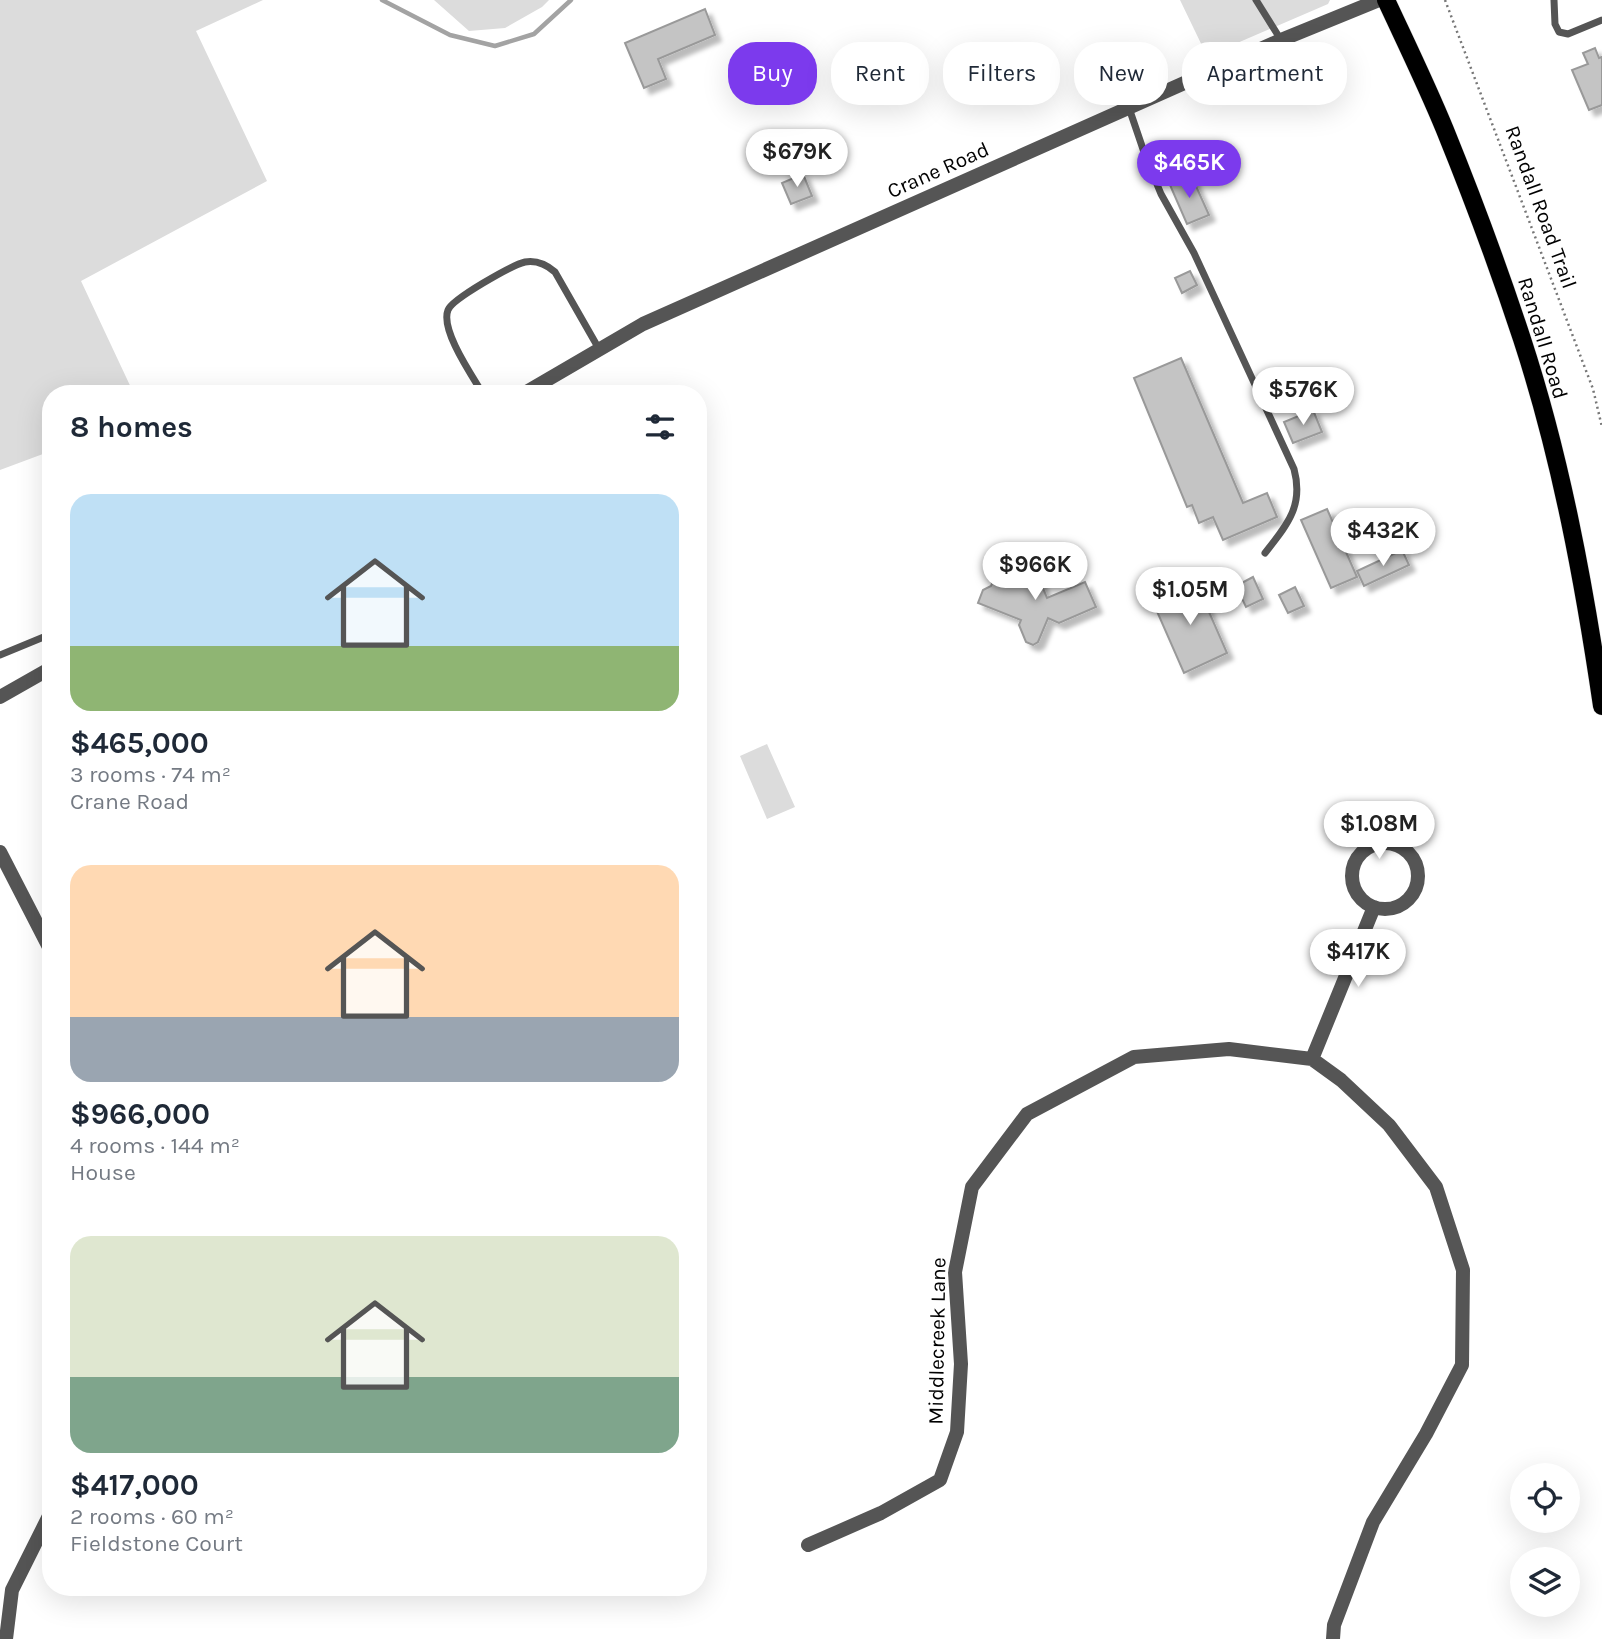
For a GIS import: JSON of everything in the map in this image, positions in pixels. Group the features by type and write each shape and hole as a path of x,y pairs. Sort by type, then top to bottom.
{"main road":[{"name":"Randall Road","path":"1386,0 1445,129 1522,341 1570,522 1590,622 1602,706"}],"street":[{"name":"Crane Road","path":"538,385 643,324 1281,40 1379,0"},
{"path":"0,698 42,673"},
{"path":"1385,842 1396,844 1406,850 1413,859 1418,870 1418,881 1414,892 1396,907 1374,907 1357,895 1351,875 1353,865 1366,848 1385,842"},
{"path":"0,852 42,934"},
{"path":"1312,1059 1374,907"},
{"name":"Middlecreek Lane","path":"808,1545 881,1513 940,1480 957,1432 961,1364 955,1272 972,1187 1027,1114 1134,1057 1229,1049 1312,1059 1341,1080 1389,1125 1436,1187 1463,1270 1462,1365 1426,1434 1373,1522 1334,1625 1333,1639"},
{"path":"6,1639 12,1590 42,1530"}],"lane":[{"path":"1256,0 1281,40"},
{"path":"1554,0 1555,24 1559,32 1568,34 1602,20"},
{"path":"1129,108 1161,194 1194,253 1294,469 1298,483 1298,499 1292,516 1265,553"},
{"path":"478,385 447,327 447,311 455,299 525,262 545,264 555,272 600,349"},
{"path":"0,655 42,639"}],"path":[{"name":"Randall Road Trail","path":"1445,0 1592,389 1602,427"}],"shaded area":[{"path":"0,0 263,0 196,31 267,181 81,281 130,385 42,385 42,454 0,470"},
{"path":"434,0 549,0 542,7 505,28 469,31"},
{"path":"1180,0 1330,0 1328,4 1240,42 1200,42"},
{"path":"767,744 795,807 767,819 740,756"}],"building":[{"path":"705,9 715,35 658,59 666,79 644,88 625,43"},
{"path":"1595,48 1599,58 1602,57 1602,105 1589,110 1572,70 1588,64 1583,53"},
{"path":"803,174 812,196 791,204 782,183"},
{"path":"1191,175 1209,215 1187,224 1170,185"},
{"path":"1190,271 1197,285 1182,293 1175,278"},
{"path":"1181,358 1243,503 1267,493 1277,517 1223,540 1213,517 1199,523 1192,505 1187,507 1134,378"},
{"path":"1313,410 1322,432 1293,443 1284,422"},
{"path":"1327,509 1357,577 1331,588 1301,520"},
{"path":"1402,550 1409,565 1364,586 1357,571"},
{"path":"1032,561 1046,567 1040,581 1047,598 1085,582 1096,607 1059,623 1048,618 1038,642 1033,645 1026,642 1019,625 1021,620 978,603 983,590 991,586 995,577 1002,574 1023,583"},
{"path":"1253,577 1263,599 1246,607 1236,586"},
{"path":"1195,580 1227,653 1184,673 1152,600"},
{"path":"1295,587 1304,606 1288,613 1279,595"}],"waterway":[{"path":"382,0 450,35 495,46 534,34 571,0"}]}
